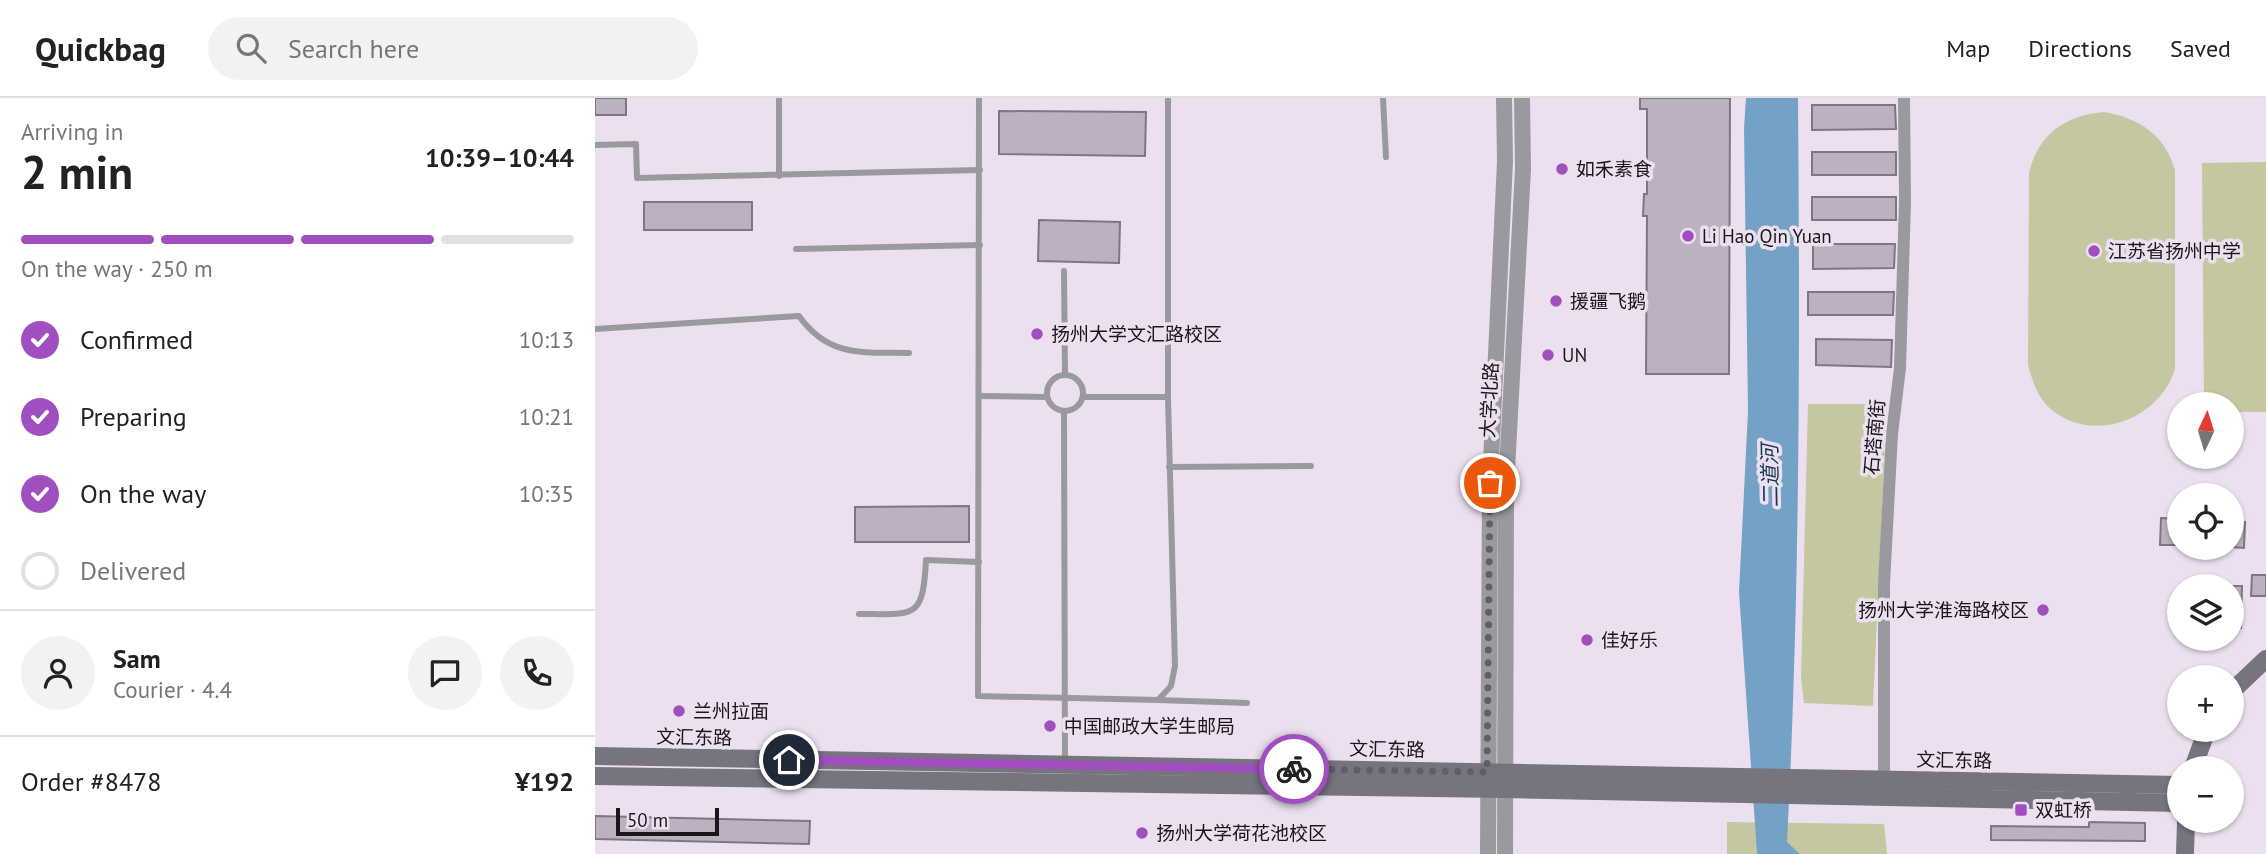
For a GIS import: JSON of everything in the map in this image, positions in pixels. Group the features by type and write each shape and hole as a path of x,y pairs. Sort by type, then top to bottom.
{"main road":[{"path":"2244,680 2266,659"},
{"name":"文汇东路","path":"595,756 1799,786 2167,802"},
{"name":"文汇东路","path":"595,776 1066,784 1495,780"},
{"name":"文汇东路","path":"1799,786 1884,779 2167,785"},
{"path":"2185,854 2186,833"}],"street":[{"name":"大学北路","path":"1495,780 1490,483 1505,161 1504,98"},
{"name":"大学北路","path":"1495,780 1506,489 1523,169 1522,98"},
{"name":"石塔南街","path":"1884,779 1884,584 1892,434 1900,368 1905,201 1904,98"},
{"path":"1488,854 1495,780"},
{"path":"1495,780 1505,854"}],"lane":[{"path":"779,98 779,176"},
{"path":"979,98 978,696 1247,703"},
{"path":"1158,700 1171,686 1175,666 1168,397 1168,98"},
{"path":"1383,98 1386,157"},
{"path":"595,145 636,144 637,178 980,170"},
{"path":"796,249 980,245"},
{"path":"1064,271 1065,375"},
{"path":"595,329 799,316 822,341 846,352 909,353"},
{"path":"1065,375 1081,384 1083,397 1077,407 1064,412 1053,407 1047,397 1049,384 1065,375"},
{"path":"979,396 1047,397"},
{"path":"1083,397 1168,397"},
{"path":"1064,412 1066,784"},
{"path":"1169,467 1311,466"},
{"path":"859,614 898,614 915,609 924,597 926,560 979,562"}],"green space":[{"path":"2104,112 2128,119 2149,130 2165,147 2175,170 2175,369 2156,401 2141,413 2125,421 2088,425 2070,421 2053,411 2043,401 2031,377 2028,364 2029,173 2039,147 2056,129 2078,117"},
{"path":"2266,162 2266,412 2244,412 2244,392 2204,392 2202,163"},
{"path":"1808,404 1887,404 1873,706 1804,703 1801,678"},
{"path":"1727,822 1884,824 1887,854 1727,854"}],"water":[{"name":"二道河","path":"1746,98 1798,98 1798,470 1787,842 1800,854 1757,854 1739,592 1748,411 1744,128"}],"building":[{"path":"595,98 626,98 626,115 595,115"},
{"name":"Li Hao Qin Yuan","path":"1640,98 1730,98 1729,374 1646,374 1647,216 1643,216 1644,194 1647,194 1647,109 1640,109"},
{"path":"1812,105 1895,105 1896,129 1812,130"},
{"path":"999,111 1146,112 1145,156 999,154"},
{"path":"1812,152 1896,152 1896,175 1812,175"},
{"path":"1812,197 1896,197 1896,220 1812,220"},
{"path":"644,202 752,202 752,230 644,230"},
{"path":"1039,220 1120,222 1119,263 1038,261"},
{"path":"1813,244 1895,244 1894,268 1813,269"},
{"path":"1808,292 1894,292 1893,315 1808,315"},
{"path":"1816,339 1892,340 1891,367 1816,365"},
{"path":"969,506 969,542 855,542 855,507"},
{"path":"2161,518 2167,518 2167,545 2160,545"},
{"path":"2252,575 2266,575 2266,596 2251,596"},
{"path":"595,816 810,821 809,844 595,839"},
{"path":"2089,822 2145,823 2145,841 1991,840 1991,826 2089,827"}],"way so far":[{"path":"1294,769 1487,772 1490,483"}],"place":[{"name":"如禾素食","path":"1562,169"},
{"name":"Li Hao Qin Yuan","path":"1688,236"},
{"name":"江苏省扬州中学","path":"2094,251"},
{"name":"援疆飞鹅","path":"1556,301"},
{"name":"扬州大学文汇路校区","path":"1037,334"},
{"name":"UN","path":"1548,355"},
{"name":"扬州大学淮海路校区","path":"2043,610"},
{"name":"佳好乐","path":"1587,640"},
{"name":"兰州拉面","path":"679,711"},
{"name":"中国邮政大学生邮局","path":"1050,726"},
{"name":"双虹桥","path":"2021,810"},
{"name":"扬州大学荷花池校区","path":"1142,833"}],"route":[{"path":"789,760 1294,769"}]}
